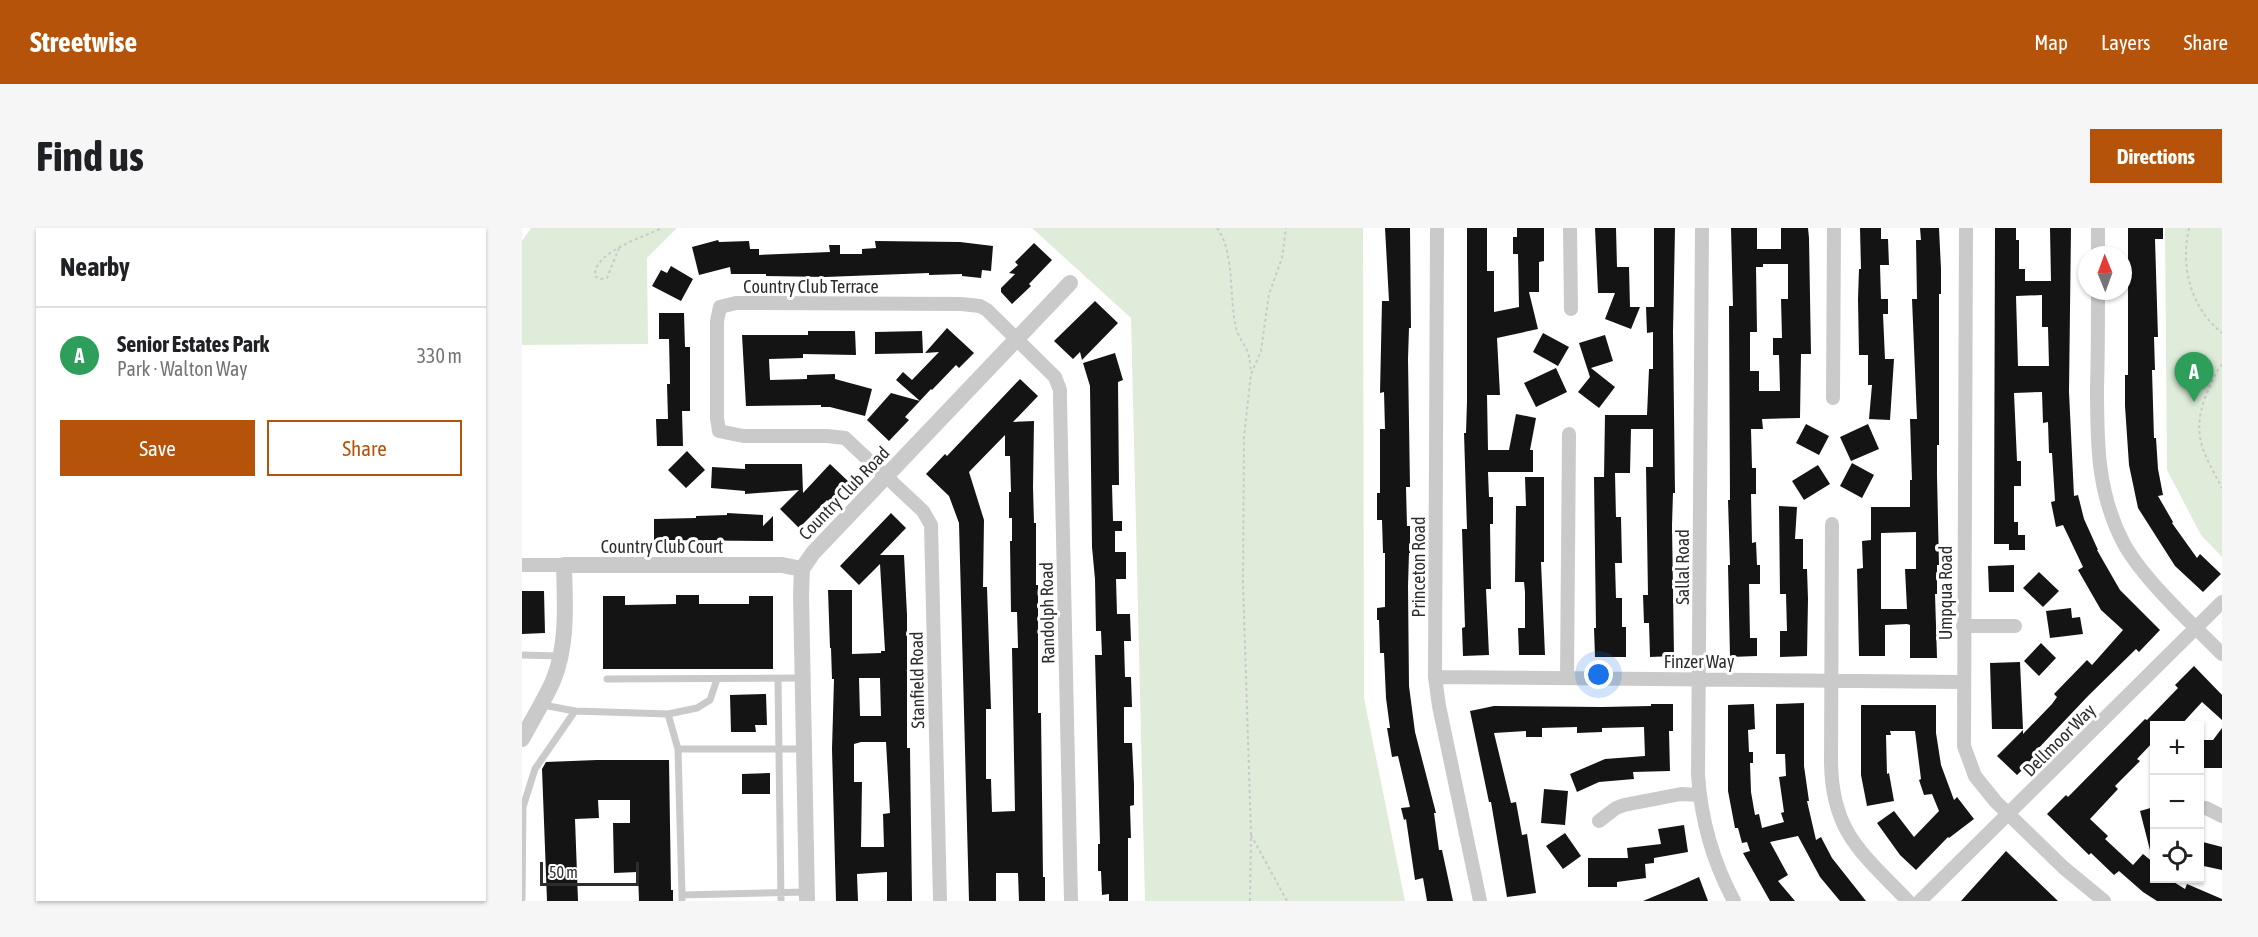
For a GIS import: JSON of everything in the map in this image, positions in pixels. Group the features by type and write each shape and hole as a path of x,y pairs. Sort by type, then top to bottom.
{"street":[{"name":"Princeton Road","path":"1437,228 1435,677 1480,901"},
{"path":"1570,228 1571,309"},
{"name":"Sallal Road","path":"1702,228 1699,795 1715,858 1734,901"},
{"path":"1833,398 1834,228"},
{"name":"Umpqua Road","path":"1966,228 1963,682 1966,757 1982,786 2009,815 2078,881 2104,901"},
{"path":"2098,228 2098,246"},
{"name":"Country Club Road","path":"807,896 802,569 813,553 1070,283"},
{"path":"2098,300 2097,451 2107,501 2124,544 2139,565 2222,654"},
{"name":"Country Club Terrace","path":"887,476 845,438 735,435 720,431 717,418 717,321 720,307 736,303 971,305 987,310 1017,341"},
{"name":"Randolph Road","path":"1017,341 1055,377 1060,390 1071,901"},
{"path":"1567,678 1569,434"},
{"name":"Stanfield Road","path":"887,476 922,511 931,525 940,901"},
{"path":"1832,524 1831,780 1837,812 1847,833 1862,853 1908,901"},
{"name":"Country Club Court","path":"522,566 782,565 802,569"},
{"path":"522,739 552,682 560,656 565,618 564,566"},
{"name":"Dellmoor Way","path":"1920,901 2222,602"},
{"path":"1964,626 2015,626"},
{"name":"Finzer Way","path":"1435,677 1963,682"},
{"path":"1599,821 1623,805 1681,794 1699,795"},
{"path":"2206,808 2222,816"}],"lane":[{"path":"522,655 560,656"},
{"path":"607,679 803,678"},
{"path":"540,704 575,711 668,714 697,708 710,700 717,679"},
{"path":"778,679 781,901"},
{"path":"522,899 523,807 535,769 575,711"},
{"path":"668,714 678,749 682,898 782,893 807,896"},
{"path":"678,749 804,749"}],"path":[{"path":"619,248 607,278 600,279 595,276 595,269 601,260 619,248 662,228"},
{"path":"1217,228 1224,237 1228,255 1236,331 1248,353 1251,374 1244,436 1243,583 1251,834 1250,901"},
{"path":"1251,374 1261,351 1269,294 1282,258 1286,228"},
{"path":"2189,228 2185,255 2191,287 2200,310 2222,333"},
{"path":"2222,364 2206,396 2200,413 2198,430 2206,457 2222,488"},
{"path":"1251,834 1287,901"}],"green space":[{"path":"531,228 677,228 647,258 648,344 522,345 522,241"},
{"path":"1032,228 1363,228 1364,698 1405,901 1145,901 1131,318"},
{"path":"2165,228 2222,228 2222,557 2201,535 2167,470"}],"building":[{"path":"1385,228 1410,228 1411,328 1409,328 1408,359 1410,487 1406,487 1407,526 1410,526 1409,686 1415,732 1436,813 1434,813 1439,850 1442,850 1453,901 1427,901 1423,878 1415,880 1406,819 1404,820 1401,808 1410,807 1398,756 1392,757 1387,728 1390,728 1384,653 1380,653 1379,620 1377,620 1377,608 1385,607 1385,553 1383,553 1382,520 1377,520 1377,493 1380,493 1380,429 1385,429 1384,392 1380,393 1382,301 1389,301"},
{"path":"1467,228 1487,228 1487,271 1494,271 1494,312 1519,307 1518,254 1513,254 1513,237 1517,237 1517,228 1544,228 1544,261 1539,262 1539,292 1529,292 1538,329 1497,338 1500,395 1487,395 1488,450 1509,450 1516,414 1536,418 1530,450 1533,450 1533,472 1488,472 1489,497 1493,497 1493,524 1490,524 1491,589 1486,589 1489,655 1463,656 1462,628 1465,627 1462,529 1467,529 1464,433 1466,433 1467,401"},
{"path":"1595,228 1616,228 1617,267 1629,267 1630,307 1640,307 1631,329 1605,319 1615,293 1598,293"},
{"path":"1654,228 1675,228 1673,332 1675,493 1673,493 1672,525 1674,656 1650,657 1649,623 1644,623 1643,595 1648,595 1646,467 1653,467 1653,429 1631,429 1630,473 1615,473 1616,517 1621,517 1622,563 1615,563 1616,598 1622,598 1622,627 1626,627 1626,657 1595,657 1594,477 1604,477 1605,415 1647,415 1649,369 1653,369 1653,332 1647,333 1646,307 1654,307"},
{"path":"1731,228 1757,228 1757,249 1781,249 1781,228 1808,228 1811,354 1801,354 1800,418 1762,419 1763,429 1751,429 1752,468 1756,468 1756,494 1751,494 1752,543 1756,542 1757,565 1760,565 1760,584 1749,584 1750,638 1757,638 1757,656 1730,657 1729,306 1733,306","holes":["1763,264 1788,264 1788,299 1781,299 1782,338 1773,338 1773,355 1779,355 1780,391 1759,391 1759,371 1750,371 1750,332 1757,332 1756,267 1763,267"]},
{"path":"1860,228 1881,228 1881,239 1888,239 1889,265 1880,265 1881,299 1888,299 1888,314 1883,314 1885,359 1894,359 1890,420 1869,419 1872,385 1868,385 1868,355 1859,355"},
{"path":"1920,228 1939,228 1941,294 1939,294 1939,445 1937,445 1939,565 1937,565 1937,594 1935,594 1937,658 1910,658 1910,625 1907,624 1885,625 1885,656 1859,656 1857,569 1863,568 1862,541 1871,540 1871,507 1910,507 1910,480 1912,480 1910,419 1917,419 1912,299 1917,299 1916,240 1921,240","holes":["1916,532 1916,569 1905,569 1907,609 1881,609 1881,533"]},
{"path":"1995,228 2016,228 2016,240 2019,240 2019,269 2025,269 2025,281 2051,281 2050,228 2071,228 2069,392 2074,496 2078,495 2084,519 2097,550 2120,590 2160,630 2139,652 2136,649 2088,696 2034,753 2037,755 2017,775 1997,756 2023,730 2023,734 2052,704 2057,697 2054,694 2087,660 2092,665 2123,630 2101,610 2078,570 2083,567 2063,525 2056,527 2051,502 2055,501 2052,453 2049,453 2048,422 2043,423 2042,392 2014,393 2017,461 2021,461 2021,486 2014,486 2014,522 2018,522 2018,535 2025,535 2025,550 2009,550 2009,544 1994,544","holes":["2042,295 2042,327 2048,327 2049,366 2018,366 2016,296"]},
{"path":"2128,228 2163,228 2163,239 2155,239 2158,337 2154,337 2155,370 2152,370 2154,438 2156,438 2163,495 2158,496 2172,523 2197,558 2200,554 2221,574 2203,592 2175,566 2138,508 2129,465 2125,406 2125,375 2128,375 2128,300 2132,300 2132,246 2128,246"},
{"path":"718,240 719,242 749,241 750,249 759,249 759,255 830,252 829,245 840,245 840,254 862,254 862,249 876,248 875,241 960,242 993,246 991,271 982,270 981,278 962,276 962,274 929,275 929,273 825,277 766,276 766,274 731,274 730,267 699,275 692,247"},
{"path":"1034,243 1052,260 1029,284 1031,286 1012,304 1001,292 1001,288 1015,274 1009,273 1018,265 1015,262"},
{"path":"671,266 693,279 681,301 652,286 661,270 667,273"},
{"path":"1095,301 1118,323 1082,360 1080,352 1073,359 1054,341"},
{"path":"659,313 684,313 685,347 690,347 690,411 682,411 683,446 657,446 656,419 668,419 667,384 670,384 669,339 659,339"},
{"path":"947,328 974,353 959,368 956,365 920,401 896,380 903,372 912,380 939,352 925,353"},
{"path":"808,331 855,331 856,355 803,354 803,358 769,359 770,380 807,379 807,375 835,374 835,379 872,389 865,416 830,407 821,407 821,405 746,406 742,335 808,335"},
{"path":"922,331 923,353 875,354 875,332"},
{"path":"1543,333 1569,347 1558,366 1533,352"},
{"path":"1605,335 1613,361 1591,368 1615,387 1599,408 1578,392 1590,377 1579,343"},
{"path":"1115,353 1123,380 1118,382 1119,485 1112,485 1113,521 1122,521 1122,531 1115,531 1115,552 1126,552 1126,579 1116,579 1117,614 1130,614 1131,641 1124,641 1125,677 1131,677 1132,707 1124,707 1124,743 1132,743 1134,784 1134,805 1130,806 1131,838 1128,838 1128,901 1109,901 1109,894 1102,895 1101,871 1098,871 1098,844 1100,844 1095,655 1102,655 1101,631 1096,631 1092,547 1090,386 1083,363"},
{"path":"1556,368 1567,392 1536,407 1524,383"},
{"path":"1020,379 1038,396 1013,422 1034,421 1033,487 1034,523 1036,523 1036,585 1038,585 1038,713 1041,713 1045,901 1019,901 1018,873 996,873 996,901 969,901 959,523 949,496 926,474 945,454 947,456","holes":["1005,435 1005,456 1010,456 1011,612 1017,612 1018,648 1012,648 1015,811 992,812 991,779 986,779 986,709 991,709 987,587 983,587 984,520 969,472"]},
{"path":"891,393 920,401 905,417 909,420 889,441 867,420"},
{"path":"1806,424 1829,436 1819,455 1796,443"},
{"path":"1868,424 1879,449 1851,461 1840,437"},
{"path":"687,451 705,470 686,488 668,470"},
{"path":"1852,463 1874,475 1862,498 1840,486"},
{"path":"745,464 802,464 803,493 830,464 850,483 830,503 827,500 799,528 780,509 799,490 745,494 745,491 711,488 712,467 745,469"},
{"path":"1818,465 1830,484 1804,500 1792,481"},
{"path":"1525,477 1544,477 1544,562 1541,562 1545,655 1519,655 1518,628 1525,628 1525,592 1524,582 1515,582 1516,506 1526,506"},
{"path":"1779,506 1797,507 1795,539 1803,539 1803,569 1807,569 1807,656 1780,657 1780,631 1787,631 1786,594 1780,594"},
{"path":"727,513 763,515 763,526 773,516 773,541 654,540 654,519 696,518 696,516 727,515"},
{"path":"891,513 906,528 880,555 904,555 912,901 887,901 887,872 857,874 858,901 836,901 832,749 834,679 832,679 828,590 852,590 852,654 885,651 880,564 859,585 840,566","holes":["859,678 880,678 881,716 860,716","886,742 890,813 883,814 884,847 861,847 862,782 854,782 854,744"]},
{"path":"2014,565 2014,592 1989,592 1988,566"},
{"path":"2039,572 2059,591 2043,607 2023,588"},
{"path":"522,591 544,591 545,633 522,634"},
{"path":"676,595 699,595 699,604 749,604 749,596 773,596 773,669 603,669 603,596 625,596 625,605 676,604"},
{"path":"2071,608 2072,618 2080,617 2083,634 2050,638 2046,611"},
{"path":"2041,643 2056,658 2039,676 2024,661"},
{"path":"2020,662 2023,729 1992,729 1990,663"},
{"path":"2194,666 2222,695 2222,720 2202,702 2185,721 2150,721 2150,745 2137,759 2140,761 2115,786 2118,789 2090,819 2108,836 2105,839 2133,865 2143,854 2150,860 2150,883 2175,883 2185,889 2187,884 2222,901 2157,901 2119,871 2114,875 2091,853 2089,855 2047,814 2066,795 2068,797 2145,719 2147,720 2178,688 2175,685"},
{"path":"766,694 767,725 755,725 756,732 731,732 730,695"},
{"path":"1804,703 1804,766 1809,801 1807,801 1816,840 1821,837 1832,858 1866,901 1840,901 1820,877 1798,836 1770,842 1788,875 1778,881 1795,901 1770,901 1743,853 1750,851 1747,842 1742,843 1738,828 1735,828 1728,791 1728,705 1754,704 1755,729 1748,730 1749,752 1753,752 1753,763 1750,763 1751,792 1755,815 1759,814 1762,828 1784,822 1781,813 1784,812 1779,777 1786,776 1785,754 1776,754 1776,704"},
{"path":"1651,704 1673,704 1673,731 1669,731 1670,771 1633,772 1634,779 1599,782 1577,792 1570,774 1605,759 1645,756 1644,727 1602,728 1602,732 1577,733 1577,727 1542,728 1542,737 1526,737 1526,731 1494,733 1511,803 1516,802 1522,835 1527,834 1536,893 1507,897 1491,802 1489,802 1470,711 1494,706 1602,707 1651,706"},
{"path":"1861,705 1936,705 1936,733 1941,765 1954,800 1957,797 1974,819 1948,837 1916,870 1900,855 1877,823 1894,811 1914,837 1939,811 1932,794 1924,795 1919,780 1921,779 1915,731 1890,731 1891,735 1886,735 1887,774 1889,773 1894,801 1867,806 1861,775"},
{"path":"2222,728 2222,768 2204,768 2204,740 2213,740"},
{"path":"669,760 673,901 639,901 638,872 614,873 613,823 630,823 630,800 598,800 599,818 575,819 578,901 547,901 542,769 546,762"},
{"path":"770,773 770,794 742,794 742,774"},
{"path":"1544,789 1568,791 1565,825 1541,823"},
{"path":"2150,808 2150,850 2140,811"},
{"path":"1684,825 1688,852 1654,858 1654,863 1645,864 1646,878 1617,882 1617,887 1588,887 1588,858 1628,858 1627,848 1661,844 1658,829"},
{"path":"1565,833 1581,856 1563,869 1546,846"},
{"path":"2204,842 2222,847 2222,870 2204,866"},
{"path":"2006,851 2033,877 2058,901 1961,901"},
{"path":"1699,877 1708,901 1643,901 1679,886"}],"place":[{"name":"Senior Estates Park","path":"2194,402"}]}
